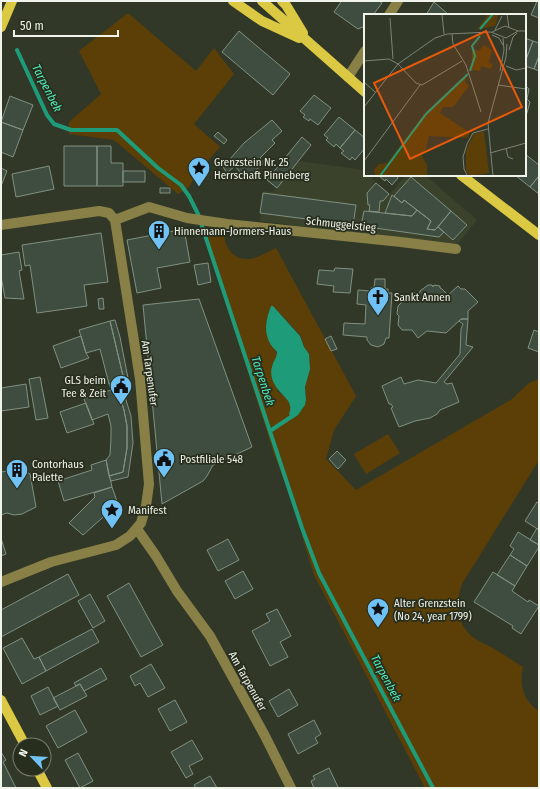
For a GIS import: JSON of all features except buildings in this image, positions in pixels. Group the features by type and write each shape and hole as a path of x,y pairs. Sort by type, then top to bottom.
{"main road":[{"path":"1,27 12,1"},
{"path":"233,1 262,21 308,42"},
{"path":"262,1 364,91"},
{"path":"282,1 286,5 308,42"},
{"path":"462,176 539,235"},
{"path":"1,700 21,737"},
{"path":"41,777 47,788"}],"street":[{"path":"390,14 398,1"},
{"path":"348,77 364,53"},
{"name":"Schmuggelstieg","path":"115,220 149,207 187,218 223,224 456,249"},
{"path":"1,225 99,211 108,213 115,220"},
{"name":"Am Tarpenufer","path":"1,582 52,562 116,545 124,541 137,529 144,516 149,484 140,378 115,220"},
{"name":"Am Tarpenufer","path":"137,529 156,556 176,591 210,636 265,736 291,788"}],"shaded area":[{"path":"128,13 196,71 214,48 234,74 194,124 220,147 197,173 189,187 178,194 114,140 69,134 69,122 101,94 79,51"},
{"path":"298,161 364,170 364,176 370,176 390,194 405,176 426,176 477,220 456,246 260,221 263,191 273,192"},
{"path":"202,229 213,230 214,232 224,234 226,244 231,252 243,259 263,255 276,248 356,396 334,430 326,459 356,490 512,399 529,383 539,379 539,460 462,584 458,599 458,606 460,620 468,633 523,667 522,686 524,692 529,702 539,711 539,788 425,788 314,575 302,536 302,528 274,454","holes":["271,306 276,309 300,335 304,347 309,354 308,377 305,386 305,405 298,415 292,419 291,406 285,396 278,392 272,367 277,355 266,324"]},
{"path":"271,306 273,306 300,336 304,347 309,354 310,369 305,387 305,405 298,415 292,419 289,414 289,402 277,389 272,376 271,369 277,352 268,340 266,330"},
{"path":"388,434 400,453 366,474 354,454"}],"waterway":[{"name":"Tarpenbek","path":"17,50 47,115 54,124 71,130 117,130 158,168 181,185 189,196 198,214 302,528 319,573 433,788"},
{"path":"270,431 291,417"}],"place":[{"name":"Grenzstein Nr. 25 Herrschaft Pinneberg","path":"199,188"},
{"name":"Hinnemann-Jormers-Haus","path":"159,250"},
{"name":"Sankt Annen","path":"378,316"},
{"name":"GLS beim Tee & Zeit","path":"121,406"},
{"name":"Postfiliale 548","path":"164,478"},
{"name":"Contorhaus Palette","path":"17,490"},
{"name":"Manifest","path":"112,530"},
{"name":"Alter Grenzstein (No 24, year 1799)","path":"378,628"}]}
